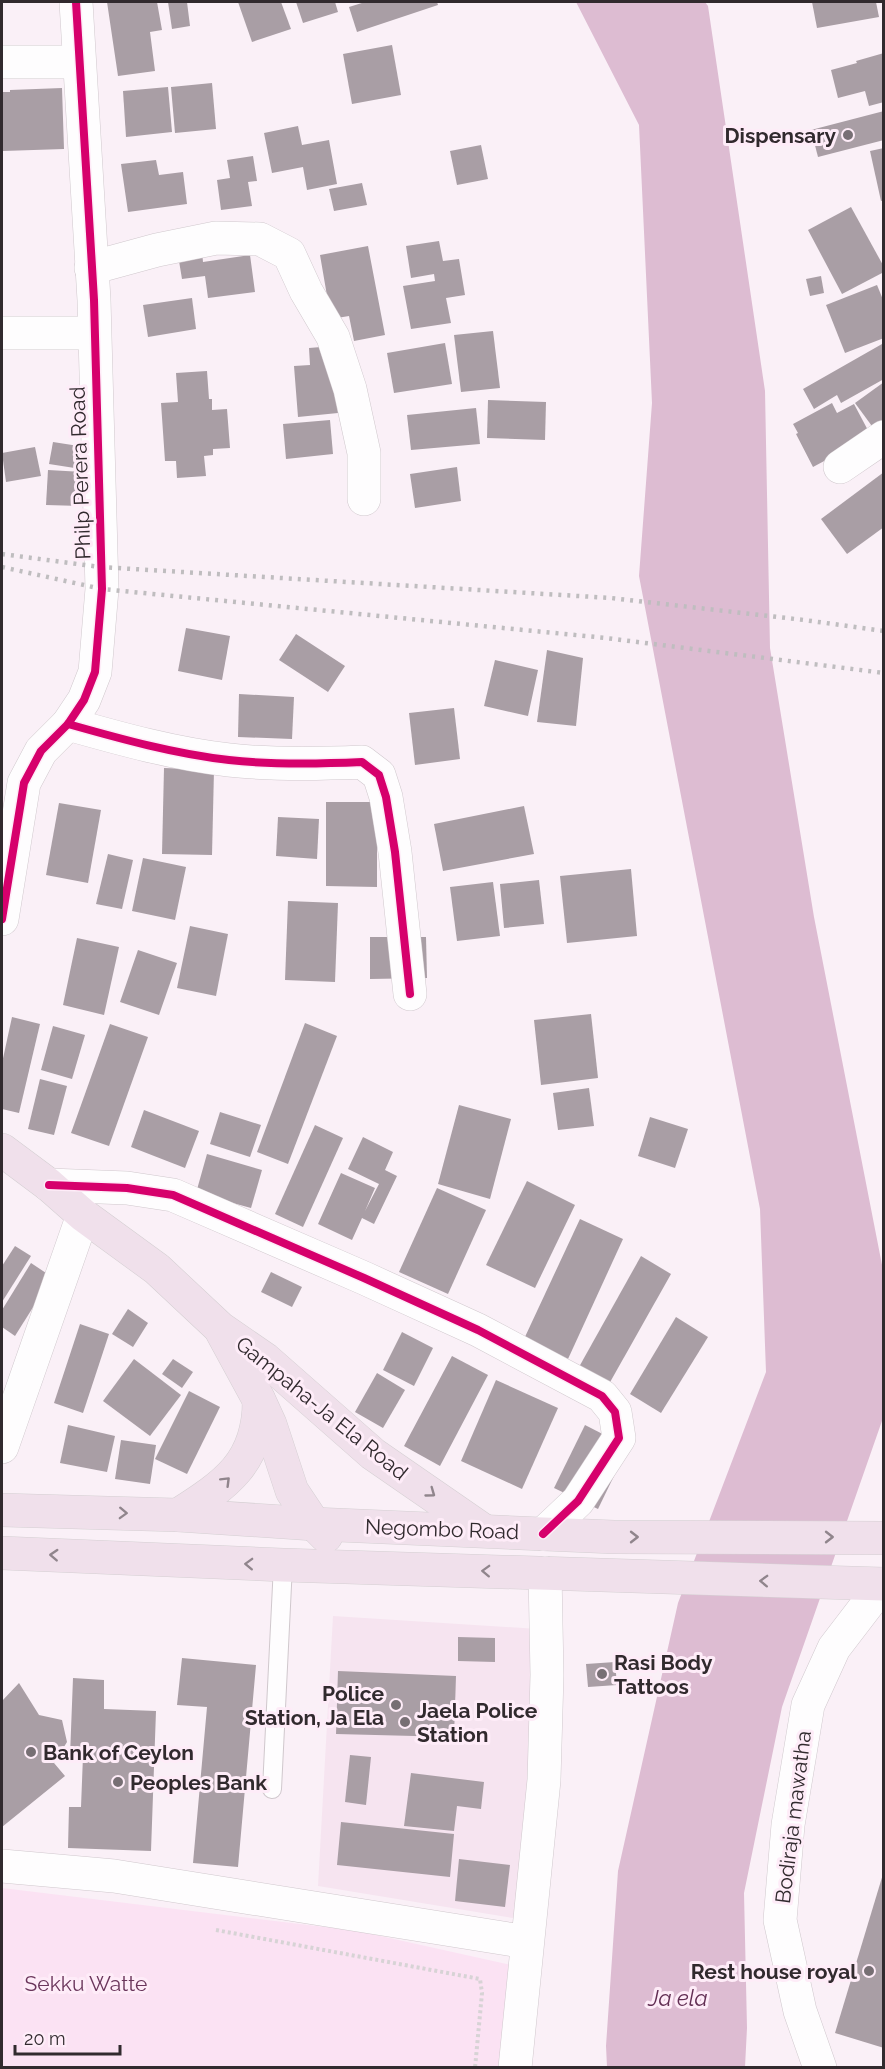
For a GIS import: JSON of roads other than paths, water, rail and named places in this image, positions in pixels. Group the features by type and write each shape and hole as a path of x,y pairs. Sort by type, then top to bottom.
{"highway":[{"name":"Gampaha-Ja Ela Road","path":"2,1150 49,1185 83,1215 157,1269 220,1328 266,1359 374,1454 483,1530"},
{"name":"Gampaha-Ja Ela Road","path":"220,1328 270,1424 292,1491 314,1524 338,1548 362,1561 381,1567"},
{"path":"178,1515 216,1491 230,1479 241,1464 255,1436 259,1418 259,1400"},
{"name":"Negombo Road","path":"2,1510 178,1515 314,1524 576,1536 880,1538"},
{"name":"Negombo Road","path":"2,1553 283,1565 877,1584"}],"street":[{"name":"Philp Perera Road","path":"2,919 24,783 41,751 68,724 84,700 95,672 102,589 94,333 76,2"},
{"path":"2,62 78,62"},
{"path":"91,268 157,250 216,238 260,239 289,254 306,291 333,336 350,389 364,453 364,499"},
{"path":"2,333 94,333"},
{"path":"840,467 884,437"},
{"path":"68,724 126,740 228,760 318,764 362,762 379,775 386,797 395,852 410,994"},
{"path":"49,1185 127,1188 173,1195 478,1330 602,1396 615,1412 619,1438 578,1501 543,1534"},
{"path":"2,1447 83,1215"},
{"path":"515,2067 544,1780 547,1675 559,1573"},
{"name":"Bodiraja mawatha","path":"820,2067 800,2011 780,1920 788,1825 808,1705 834,1648 877,1584"},
{"path":"2,1866 114,1876 527,1942"}],"lane":[{"path":"272,1789 283,1565"}],"water":[{"name":"Ja ela","path":"576,2 705,2 708,6 765,391 770,648 814,917 883,1270 883,1418 782,1707 744,1893 747,2028 745,2067 607,2067 606,2046 618,1871 678,1603 766,1372 760,1209 639,576 652,403 639,125"}],"railway":[{"path":"2,554 100,567 611,598 884,631"},
{"path":"2,567 102,589 606,638 884,673"}],"place":[{"name":"Dispensary","path":"848,135"},
{"name":"Rasi Body Tattoos","path":"602,1674"},
{"name":"Police Station, Ja Ela","path":"396,1705"},
{"name":"Jaela Police Station","path":"405,1722"},
{"name":"Bank of Ceylon","path":"31,1752"},
{"name":"Peoples Bank","path":"118,1782"},
{"name":"Rest house royal","path":"869,1971"}],"park label":[{"name":"Sekku Watte","path":"86,1983"}]}
